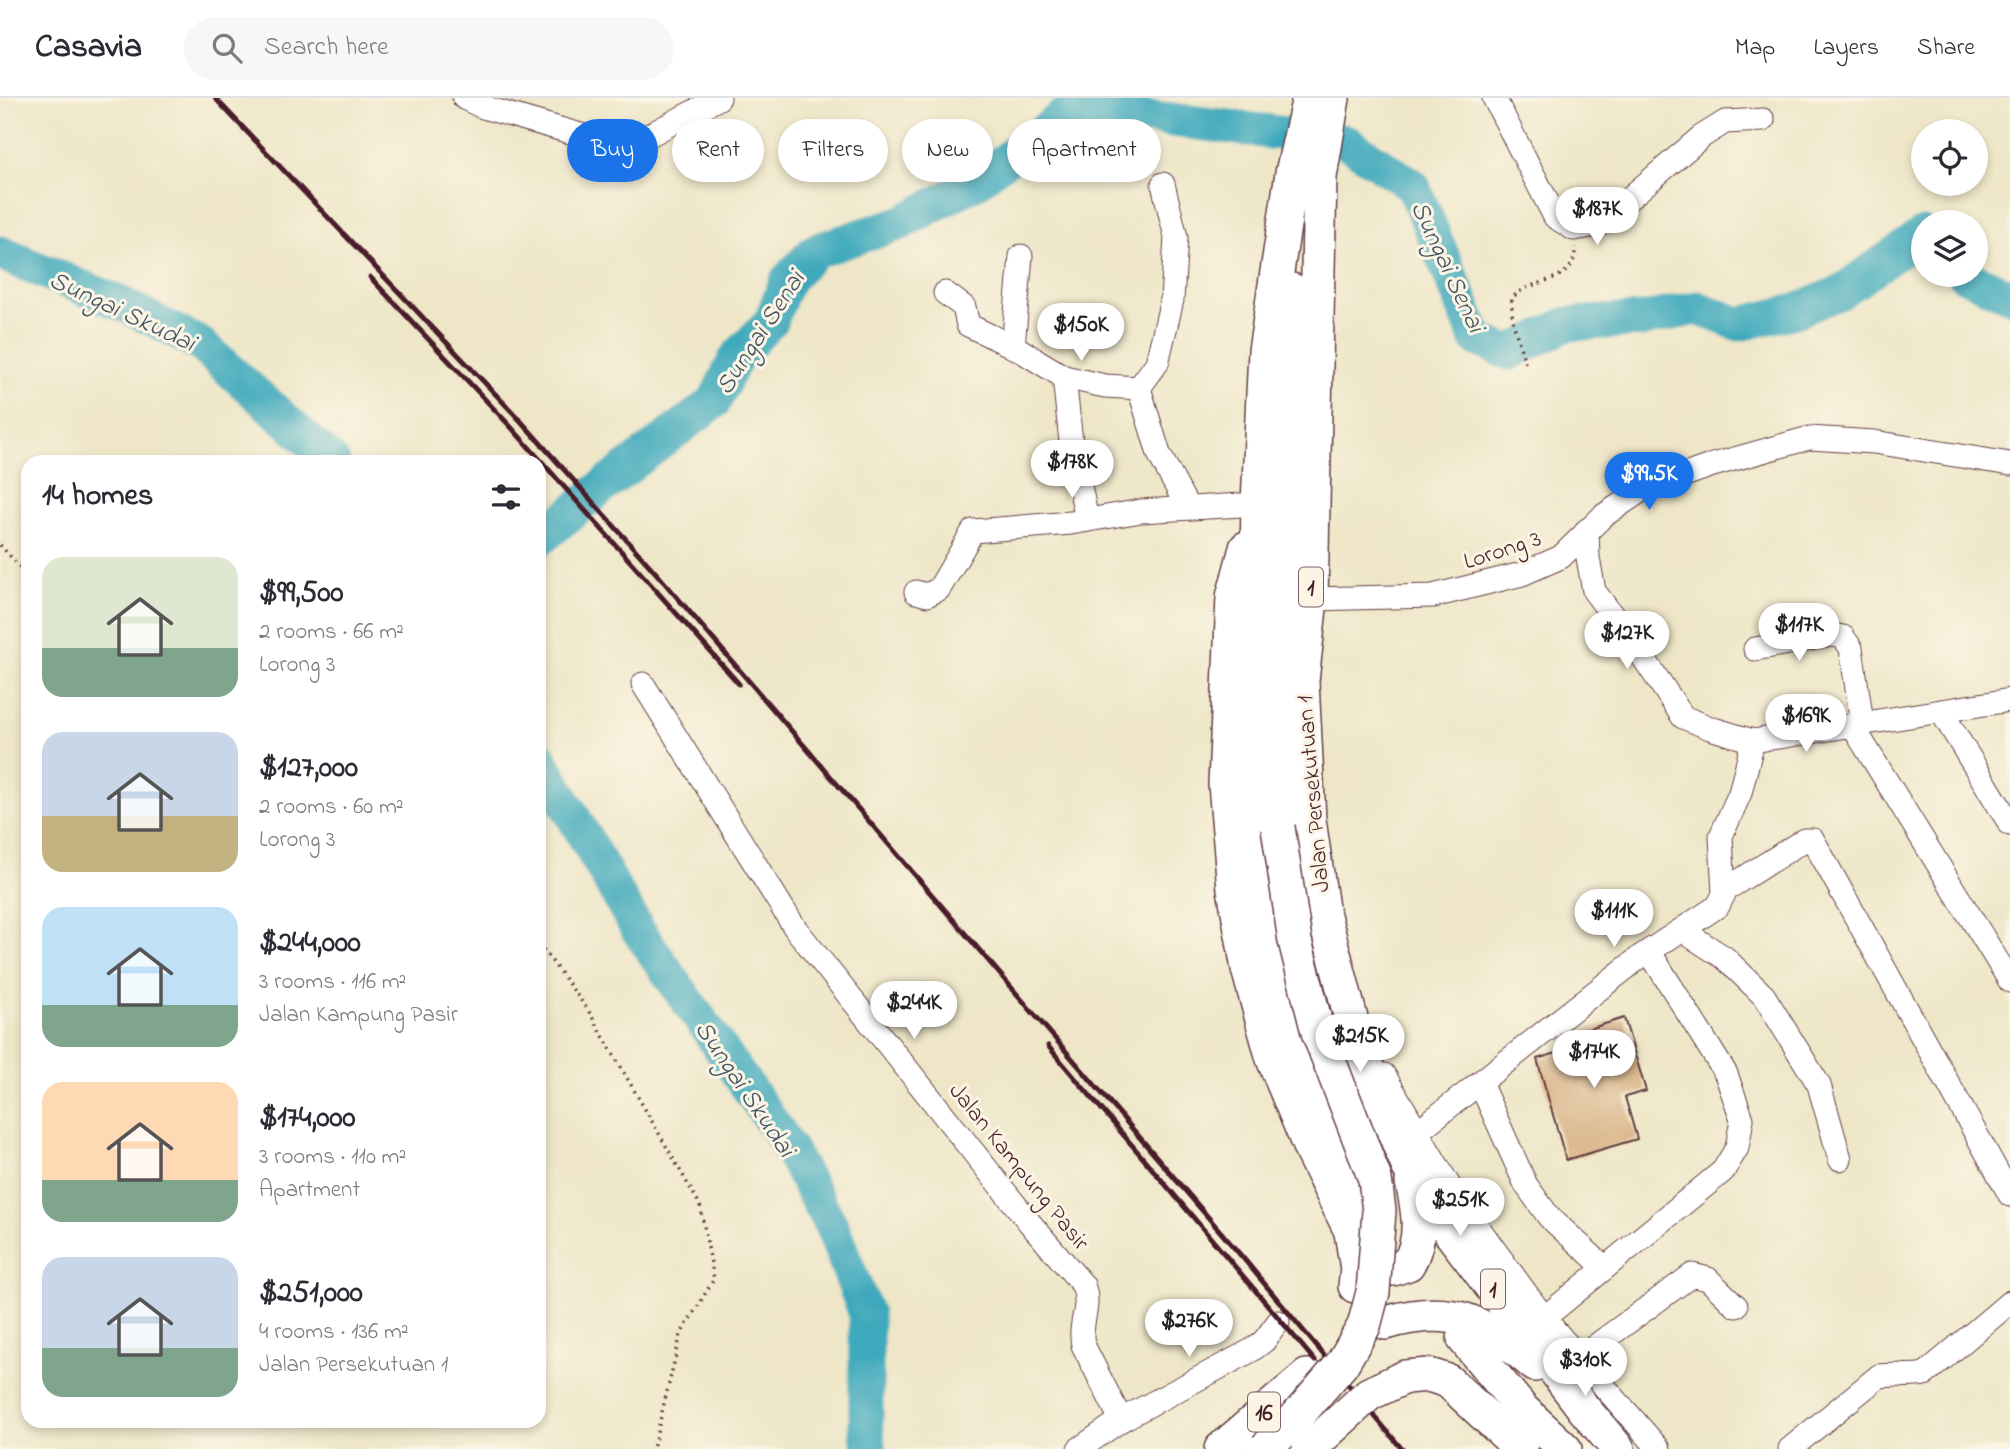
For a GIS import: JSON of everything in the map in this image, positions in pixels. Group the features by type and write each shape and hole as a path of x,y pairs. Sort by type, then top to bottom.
{"highway":[{"name":"Jalan Persekutuan 1","path":"1325,98 1265,351 1258,504 1252,779 1260,890 1291,1022 1332,1133 1359,1219"},
{"name":"Jalan Persekutuan 1","path":"1306,175 1311,599 1302,681 1310,820 1322,908 1343,994 1358,1045 1408,1166 1452,1235 1584,1409 1618,1449"},
{"path":"1265,1449 1286,1429 1342,1364 1364,1326 1373,1292 1379,1211 1376,1179 1318,1032 1295,941 1278,827 1292,257 1306,175"},
{"path":"1359,1219 1377,1265 1393,1269 1408,1264 1416,1251 1419,1233 1418,1210 1408,1166"},
{"path":"1307,1376 1342,1331 1356,1286 1359,1219"},
{"path":"1307,1376 1386,1322 1414,1314 1445,1315 1477,1323 1507,1340 1584,1409"},
{"name":"1","path":"1464,1339 1523,1410 1565,1449"},
{"path":"1309,1449 1369,1394 1405,1377 1429,1375 1448,1381 1521,1449"},
{"name":"16","path":"1221,1449 1307,1376"}],"street":[{"path":"479,101 605,142 626,143 645,138 719,98"},
{"path":"1494,98 1555,217 1574,229 1598,225 1701,137 1725,122 1763,120"},
{"path":"1139,388 1157,363 1172,300 1176,237 1163,184"},
{"path":"1013,346 1021,256"},
{"path":"945,293 964,307 968,326 1013,346 1064,377 1105,386 1139,388"},
{"path":"1064,377 1071,442 1087,520"},
{"path":"1139,388 1159,454 1188,508"},
{"name":"Lorong 3","path":"1311,599 1433,596 1522,574 1561,557 1587,530 1642,491 1713,466 1809,438 1874,442 2010,464"},
{"path":"916,592 927,594 939,589 973,531 1087,520 1141,511 1258,504"},
{"path":"1587,530 1588,558 1594,591 1684,716 1710,728 1753,741 2010,699"},
{"path":"1755,649 1832,635 1843,637 1852,648 1857,724 2010,981"},
{"name":"Jalan Kampung Pasir","path":"643,684 795,928 1028,1222 1083,1285 1088,1297 1080,1334 1083,1345 1121,1420"},
{"path":"1941,710 2010,824"},
{"path":"1418,1131 1649,951 1718,906 1724,894 1721,836 1740,793 1753,741"},
{"path":"1724,887 1733,885 1804,840 1812,840 2010,1195"},
{"path":"1683,931 1725,958 1764,996 1819,1085 1840,1159"},
{"path":"1544,1318 1723,1171 1737,1147 1742,1119 1726,1074 1649,951"},
{"path":"1343,994 1390,1085 1454,1194 1544,1318 1659,1449"},
{"path":"1480,1083 1526,1185 1549,1217 1605,1268"},
{"path":"1579,1358 1692,1275 1708,1279 1736,1306"},
{"path":"1790,1449 1879,1376 1895,1374 1911,1377 1925,1374 2010,1302"},
{"path":"1079,1449 1121,1420 1252,1350 1278,1322"}],"path":[{"path":"1525,363 1516,334 1512,298 1522,290 1553,279 1568,270 1576,257 1574,229"},
{"path":"0,545 21,568"},
{"path":"546,953 588,1010 700,1205 714,1279 681,1334 653,1449"}],"building":[{"path":"1624,1018 1646,1091 1625,1097 1637,1139 1566,1160 1537,1059 1586,1044 1582,1031"}],"waterway":[{"name":"Sungai Senai","path":"546,534 606,484 714,402 736,358 771,321 787,280 815,251 901,223 976,182 1069,112 1147,117 1345,141 1413,186 1477,339 1509,353 1567,324 1642,320 1697,308 1739,324 1796,311 1841,292 1911,242"},
{"name":"Sungai Skudai","path":"0,253 124,305 200,344 325,455"},
{"name":"Sungai Senai","path":"1988,286 2010,296"},
{"name":"Sungai Skudai","path":"546,769 638,930 783,1138 832,1227 866,1314 866,1425 869,1449"}],"railway":[{"path":"215,98 519,419 664,582 1243,1258 1402,1449"},
{"path":"370,277 536,455"},
{"path":"546,466 739,684"},
{"path":"1048,1046 1315,1361"}]}
